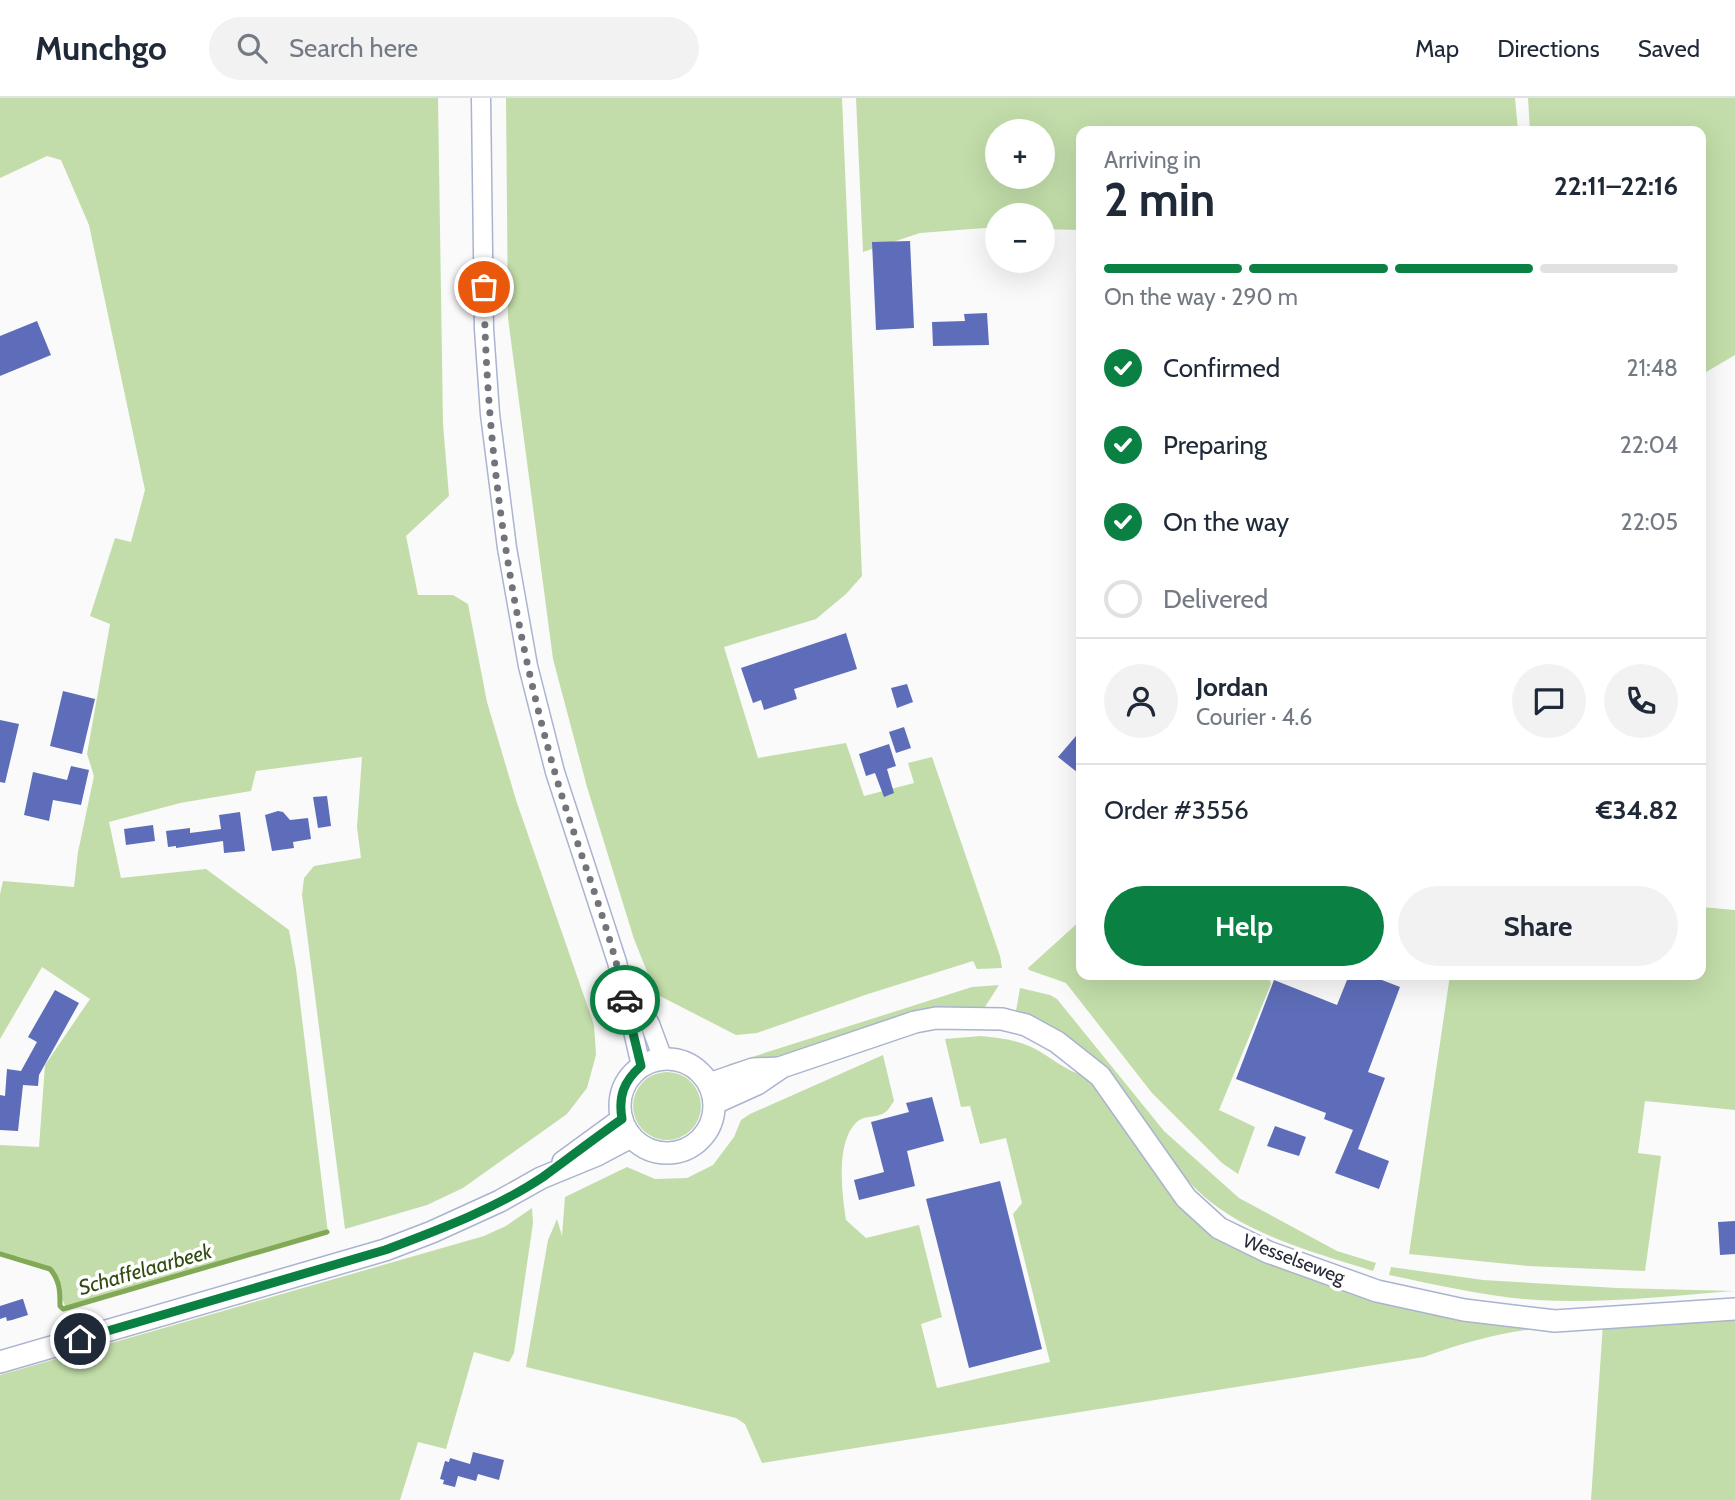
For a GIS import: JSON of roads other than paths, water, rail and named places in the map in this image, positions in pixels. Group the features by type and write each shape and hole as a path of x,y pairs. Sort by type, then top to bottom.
{"main road":[{"name":"Wesselseweg","path":"712,1093 757,1084 782,1068 915,1022 936,1018 981,1017 1026,1025 1057,1041 1100,1076 1186,1198 1219,1228 1268,1252 1377,1291 1464,1310 1529,1318 1555,1321 1735,1309"},
{"path":"663,1059 677,1059 690,1064 701,1072 712,1093 713,1119 705,1135 693,1146 677,1153 660,1153 644,1147 626,1128 621,1095 625,1084 641,1066 663,1059"},
{"path":"0,1362 385,1250 432,1233 541,1178 597,1155 626,1128"}],"street":[{"path":"481,98 484,329 490,414 507,548 528,666 555,772 617,962 641,1066"},
{"path":"617,962 650,1024 663,1059"}],"waterway":[{"name":"Schaffelaarbeek","path":"0,1254 50,1269 58,1282 60,1306 63,1309 327,1232"}]}
